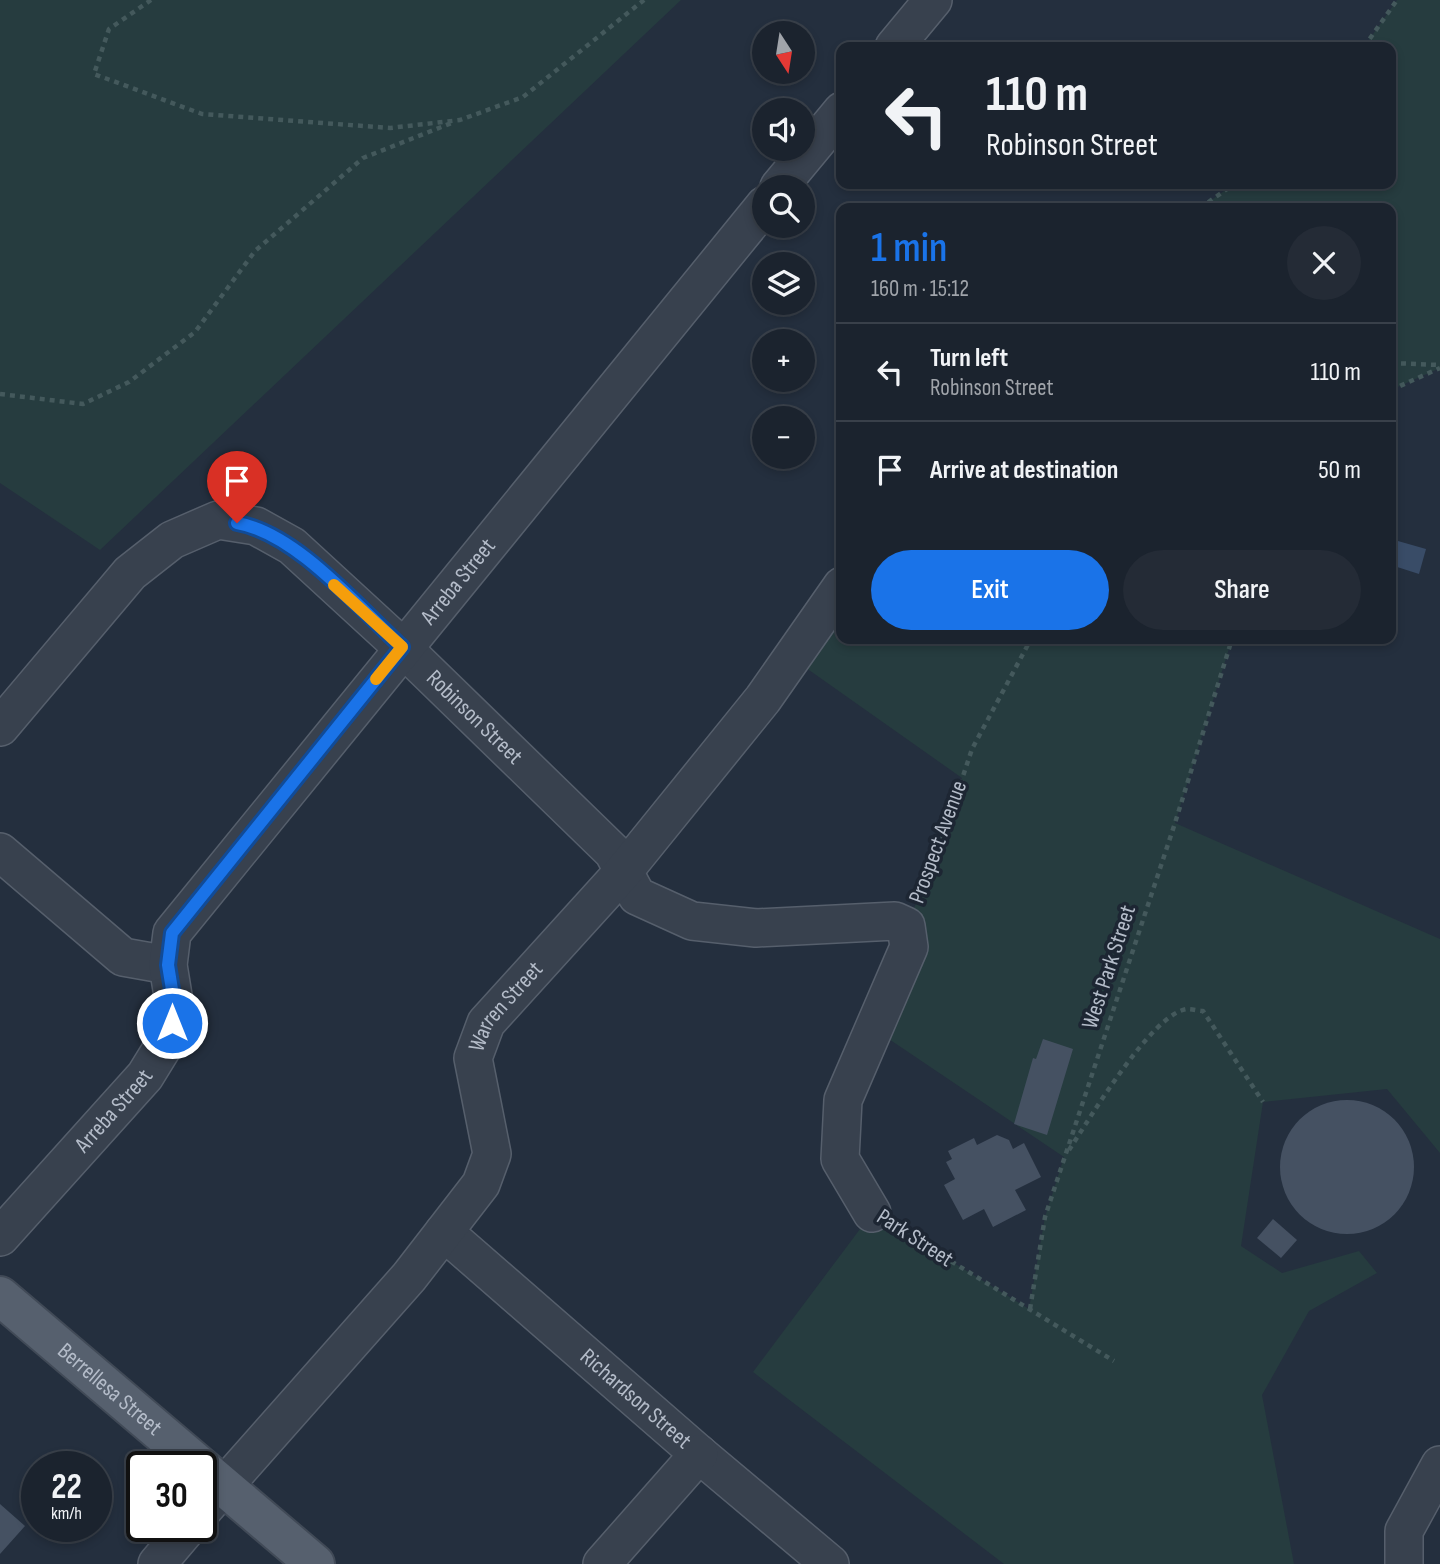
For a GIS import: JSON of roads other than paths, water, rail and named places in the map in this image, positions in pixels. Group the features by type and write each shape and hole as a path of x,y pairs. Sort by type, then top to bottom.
{"main road":[{"name":"Berrellesa Street","path":"0,1296 163,1451"},
{"name":"Berrellesa Street","path":"217,1501 316,1564"}],"street":[{"path":"898,42 933,0"},
{"path":"789,175 836,118"},
{"name":"Arreba Street","path":"0,1237 145,1076 169,1037 175,1008 168,965 172,933 402,647 752,221"},
{"name":"Robinson Street","path":"0,727 130,573 172,540 218,520 256,526 292,546 402,647 613,852 623,872"},
{"name":"Warren Street","path":"217,1493 409,1277 481,1184 492,1154 473,1058 486,1023 623,872 763,699 836,595"},
{"path":"0,852 123,957 168,965"},
{"name":"Prospect Avenue","path":"623,872 638,896 692,921 756,928 895,921 906,926"},
{"name":"Park Street","path":"872,1213 840,1159 843,1100 909,947 906,926"},
{"name":"Richardson Street","path":"444,1232 699,1454 831,1564"},
{"path":"602,1564 699,1454"},
{"path":"1404,1564 1404,1531 1440,1465"},
{"path":"157,1564 176,1542"}],"water":[{"path":"1396,540 1426,549 1419,574 1396,567"}]}
